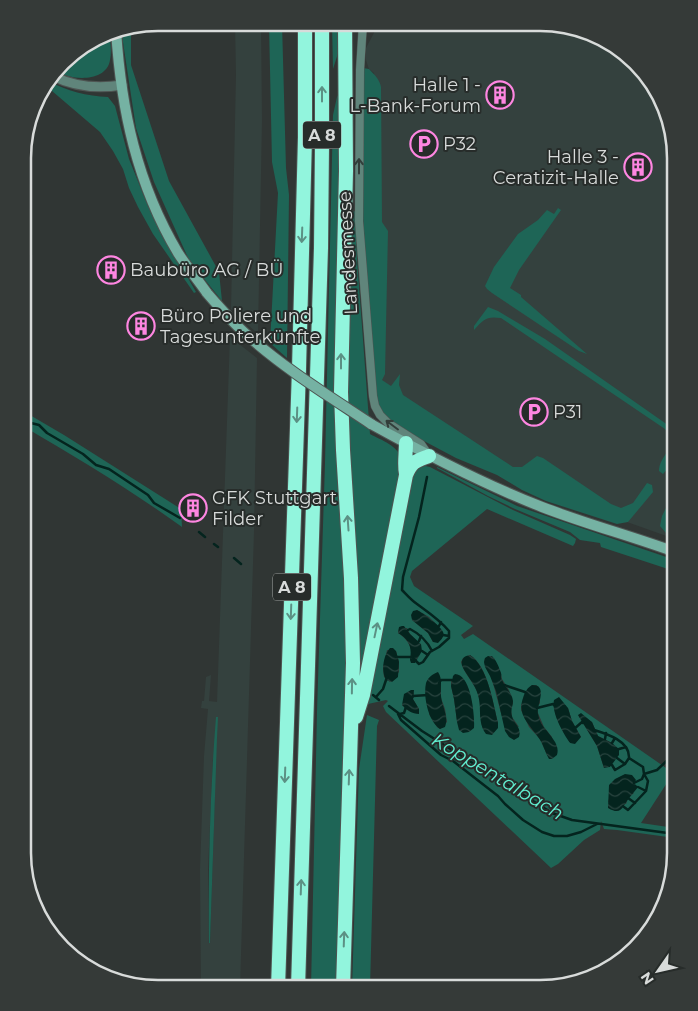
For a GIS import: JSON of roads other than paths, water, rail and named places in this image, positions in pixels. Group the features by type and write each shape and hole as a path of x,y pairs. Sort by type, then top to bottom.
{"highway":[{"name":"A 8","path":"278,980 299,378 305,31"},
{"name":"A 8","path":"298,980 321,248 322,31"},
{"path":"345,31 346,58"},
{"path":"346,58 352,31"},
{"name":"A 8","path":"343,980 352,663 352,596 343,457 341,392 346,171 346,58"},
{"path":"406,444 404,465 406,475"},
{"path":"351,734 363,695 406,475 415,461 429,456"}],"main road":[{"path":"116,38 125,109 133,147 152,198 179,253 207,293 246,335 310,384 371,424 429,456 481,482 542,507 666,549"}],"street":[{"name":"Landesmesse","path":"362,31 360,70 359,221 373,396 375,406 380,415 388,423 421,444 429,456"},
{"path":"60,79 75,85 90,87 102,88 122,85"}],"water":[{"path":"417,610 442,629 443,635 438,643 433,642 428,633 412,620 411,615 413,611"},
{"path":"402,626 421,644 422,651 415,663 411,663 410,660 411,652 408,641 398,633 399,627"},
{"path":"390,648 396,651 399,662 398,677 392,682 386,680 383,668 384,659"},
{"path":"470,655 481,668 492,696 498,728 492,735 486,734 483,729 478,695 462,666 463,659"},
{"path":"492,656 496,662 501,673 501,679 513,701 511,714 519,728 520,734 514,740 505,731 496,691 485,667 485,658"},
{"path":"438,672 446,715 445,727 440,729 432,720 427,708 425,695 427,681"},
{"path":"455,674 465,681 471,696 474,728 469,732 463,733 459,730 457,722 451,686"},
{"path":"532,685 540,688 539,718 555,742 558,751 557,755 552,759 549,759 540,739 523,714 523,698 526,690"},
{"path":"414,690 413,699 419,709 419,714 410,711 402,705 404,694"},
{"path":"559,697 568,708 572,721 581,737 575,744 570,743 556,716 554,700"},
{"path":"581,713 592,722 598,736 619,749 619,755 610,767 604,768 597,746 578,715"},
{"path":"625,774 632,775 636,780 634,783 638,787 620,810 608,808 609,785 615,779"}],"waterway":[{"name":"Koppentalbach","path":"31,423 39,425 47,433 83,454 96,465 109,469 148,495 154,503 180,518"},
{"path":"396,657 412,657 419,664 423,662 430,652 449,638 449,631 402,590 403,577 419,517 427,477"},
{"name":"Koppentalbach","path":"199,532 205,537"},
{"name":"Koppentalbach","path":"214,544 218,547"},
{"name":"Koppentalbach","path":"234,558 241,564"},
{"path":"439,626 441,622"},
{"path":"408,630 410,629 420,636 432,651"},
{"path":"443,635 449,636"},
{"path":"419,641 421,636"},
{"path":"422,651 428,655"},
{"path":"376,697 383,689 387,677"},
{"path":"439,683 441,680 452,680"},
{"path":"505,685 527,694"},
{"name":"Koppentalbach","path":"373,695 379,700"},
{"path":"412,698 413,696 428,695"},
{"path":"536,707 554,705"},
{"name":"Koppentalbach","path":"389,706 422,731 552,813 572,820 666,833"},
{"path":"400,714 404,713 406,707"},
{"path":"398,714 401,720 441,755 453,761 498,796 523,820 542,832 554,836 567,836 597,824"},
{"path":"574,729 583,723"},
{"path":"594,730 617,739 626,747 629,758 643,767 648,781 646,791 628,810 624,807"},
{"path":"605,739 606,733"},
{"path":"612,743 615,738"},
{"path":"619,749 626,747"},
{"path":"617,758 625,764 629,758"},
{"path":"634,783 642,779 644,774 657,770 666,761"},
{"path":"612,765 615,770 625,764"},
{"path":"638,787 646,791"},
{"path":"628,798 635,803"}],"place":[{"name":"Halle 1 - L-Bank-Forum","path":"500,95"},
{"name":"P32","path":"424,144"},
{"name":"Halle 3 - Ceratizit-Halle","path":"638,167"},
{"name":"Baubüro AG / BÜ","path":"111,270"},
{"name":"Büro Poliere und Tagesunterkünfte","path":"141,326"},
{"name":"P31","path":"534,412"},
{"name":"GFK Stuttgart Filder","path":"193,508"}]}
